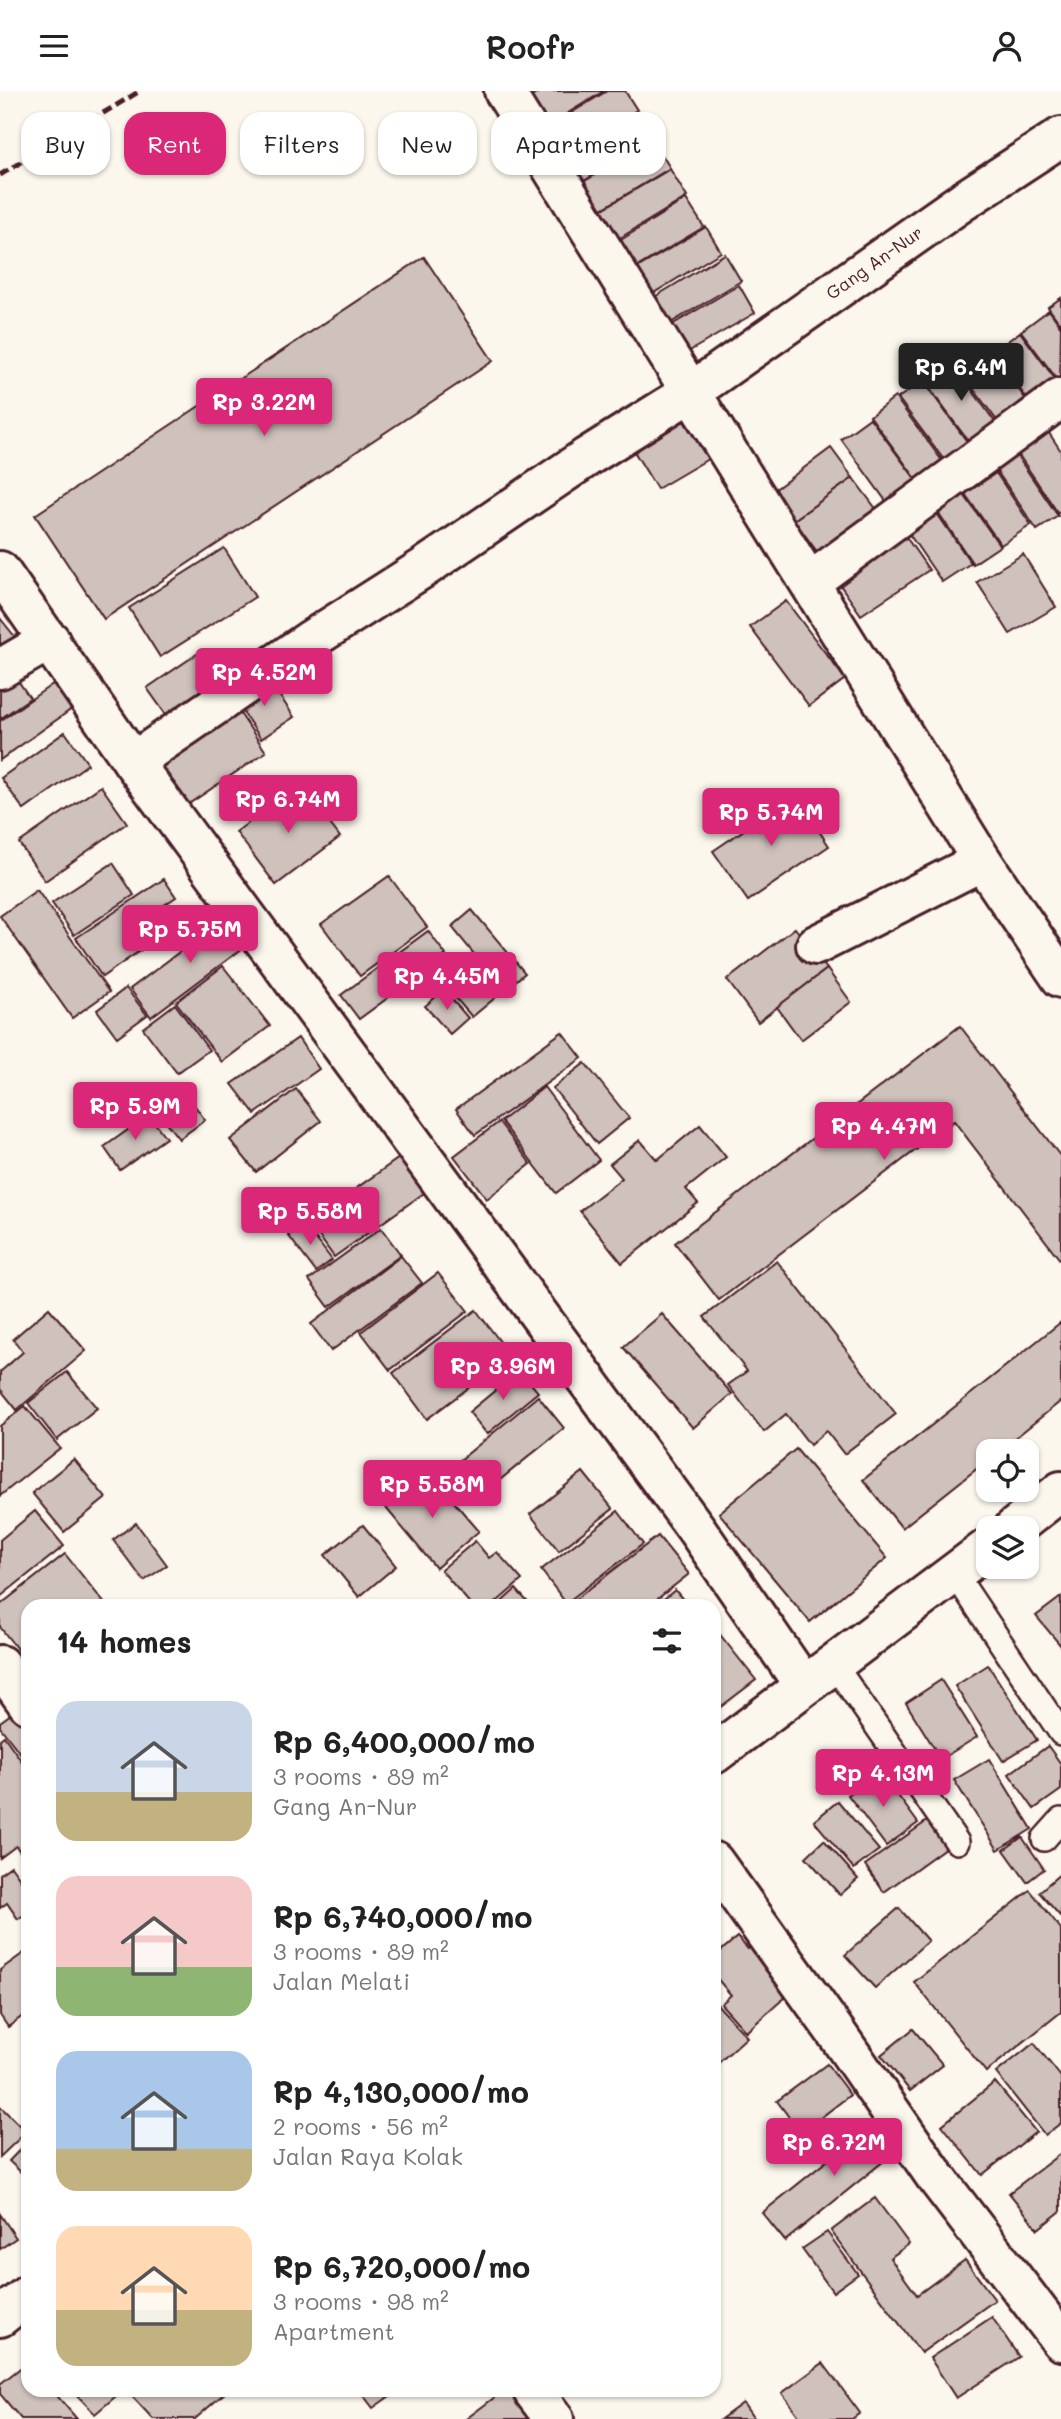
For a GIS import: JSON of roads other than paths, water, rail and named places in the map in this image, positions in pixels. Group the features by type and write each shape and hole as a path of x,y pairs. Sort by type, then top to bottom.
{"main road":[{"path":"504,91 982,861 1061,978"},
{"name":"Gang An-Nur","path":"133,762 312,639 425,567 587,457 691,392 963,201 1061,137"},
{"path":"810,582 1061,397"},
{"path":"0,571 133,762 697,1530 818,1673"},
{"path":"0,669 50,640"},
{"path":"816,945 982,861"},
{"path":"1029,1516 1061,1491"},
{"path":"721,1749 818,1673 976,1557"},
{"path":"0,1665 21,1694"},
{"path":"721,1872 934,2176 1061,2341"},
{"path":"0,2317 21,2300"},
{"path":"538,2397 554,2419"}],"lane":[{"path":"955,1574 1061,1733"},
{"path":"818,1673 957,1842"},
{"path":"1044,1839 1061,1820"}],"railway":[{"path":"0,175 140,91"}]}
